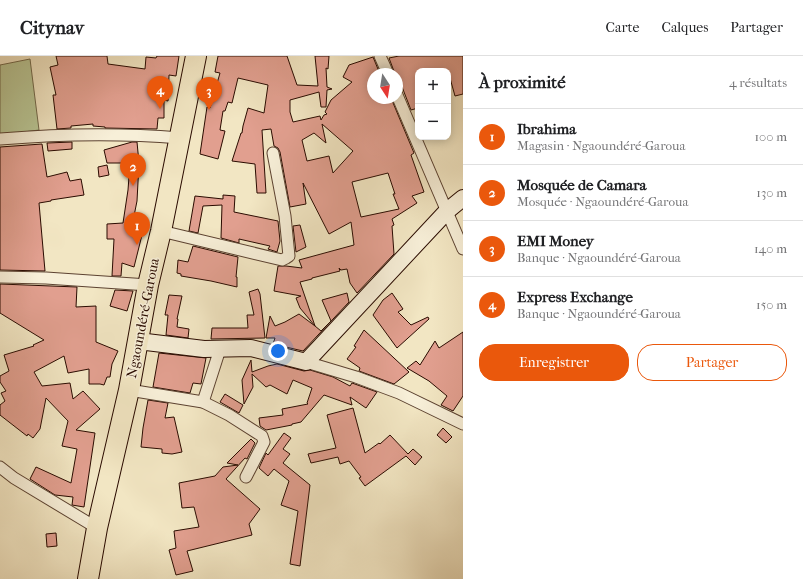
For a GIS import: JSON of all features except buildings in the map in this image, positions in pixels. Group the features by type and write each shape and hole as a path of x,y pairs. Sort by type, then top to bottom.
{"highway":[{"name":"Ngaoundéré-Garoua","path":"88,579 97,528 129,390 148,285 161,231 196,56"}],"street":[{"path":"380,56 385,68"},
{"path":"401,104 463,249"},
{"path":"0,140 64,135 180,138"},
{"path":"161,231 282,260 289,256 285,216 273,153"},
{"path":"306,362 447,211 463,198"},
{"path":"0,277 53,278 148,285"},
{"path":"138,341 204,349 251,348 306,362 356,377 399,393 463,424"},
{"path":"203,402 220,349"},
{"path":"129,390 203,402 229,415 262,436 264,442 246,477"},
{"path":"0,467 14,478 97,528"}],"green space":[{"path":"30,59 39,130 0,135 0,65"}],"place":[{"name":"Express Exchange","path":"160,109"},
{"name":"EMI Money","path":"209,110"},
{"name":"Mosquée de Camara","path":"133,186"},
{"name":"Ibrahima","path":"137,245"}]}
